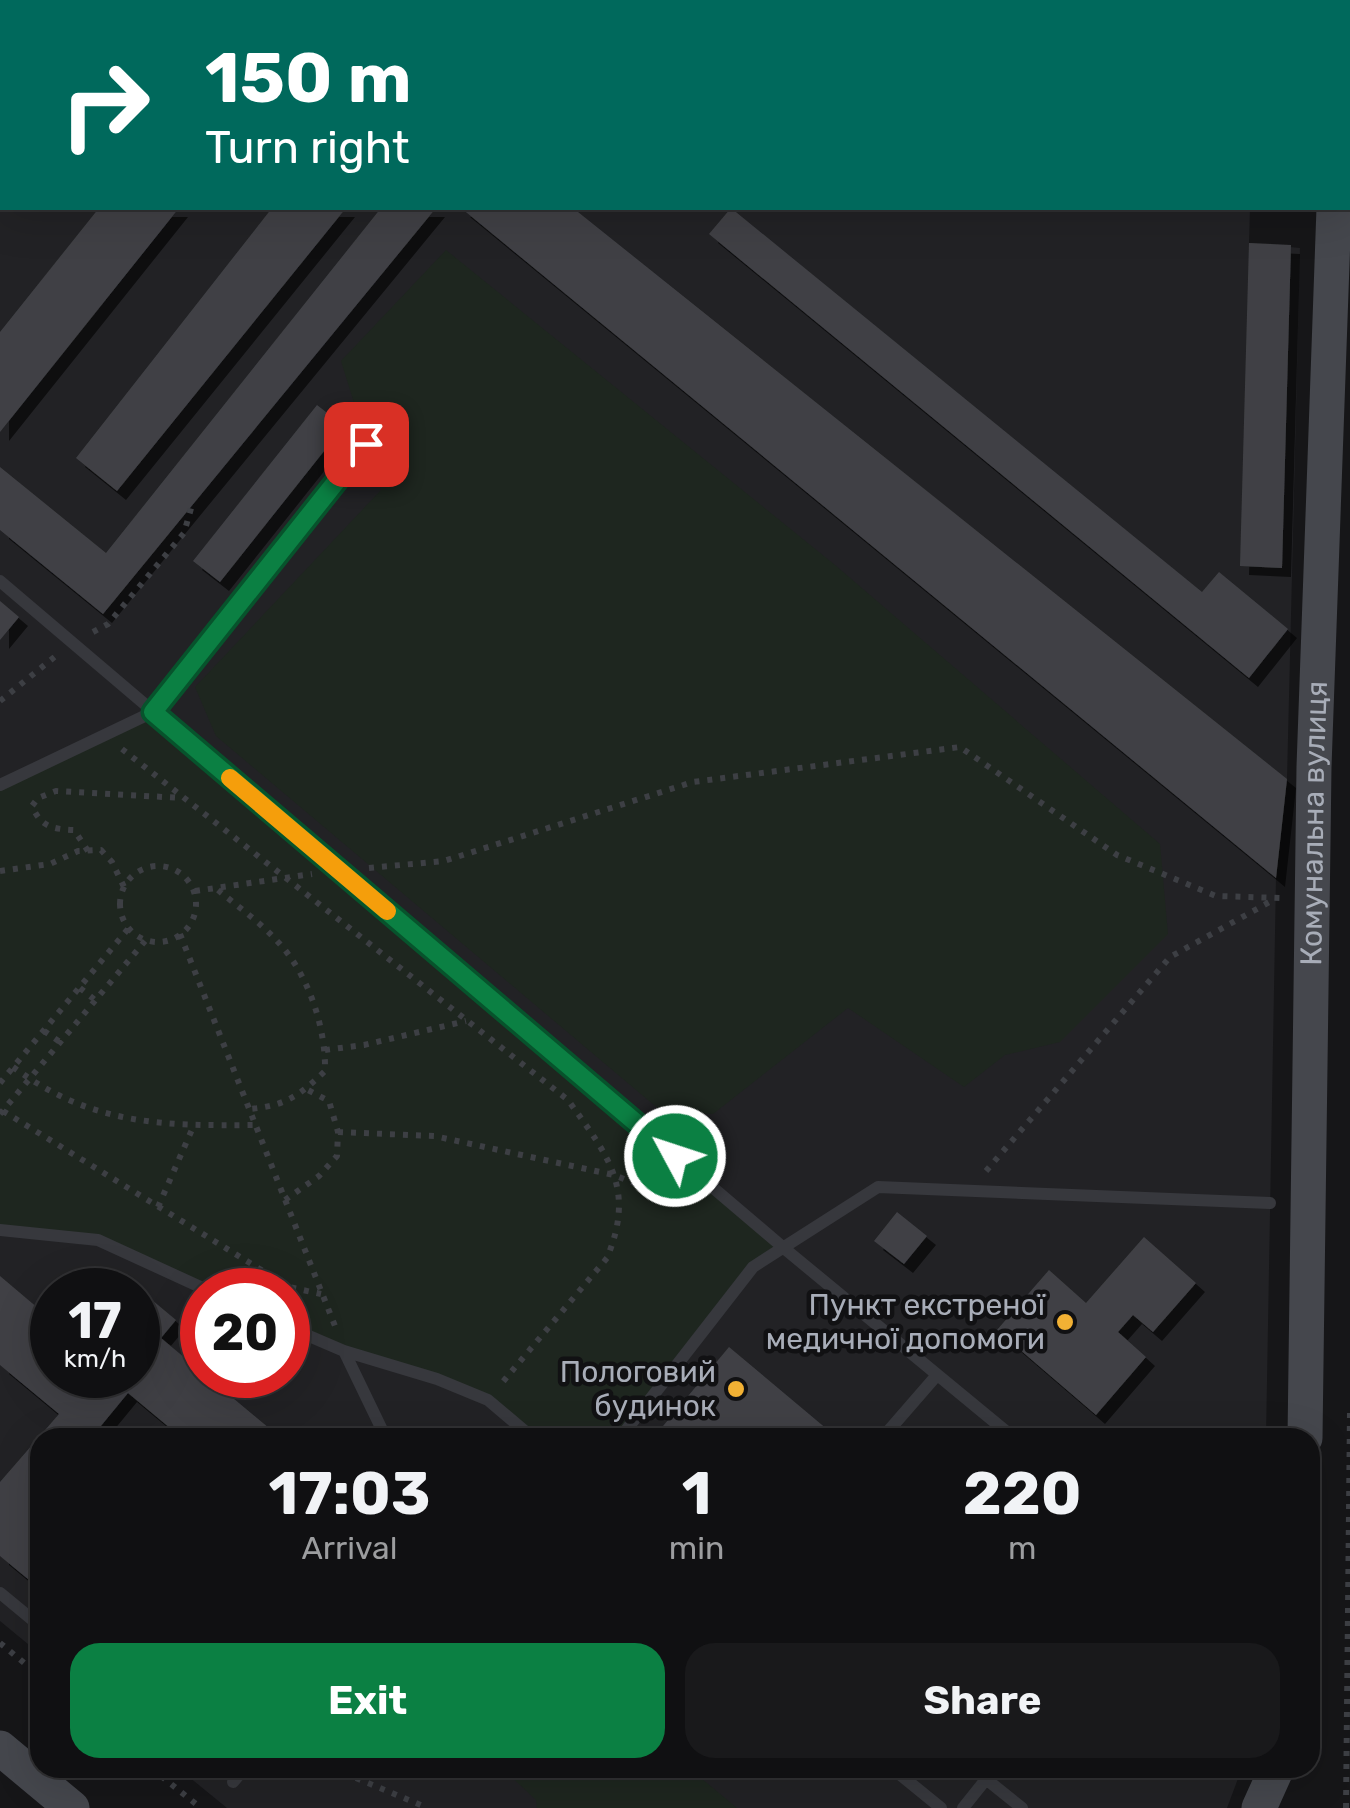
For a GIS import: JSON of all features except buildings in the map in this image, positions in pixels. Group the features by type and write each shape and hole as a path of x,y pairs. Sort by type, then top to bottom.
{"street":[{"name":"Комунальна вулиця","path":"1305,1428 1314,767 1334,210"},
{"path":"0,1748 30,1773"},
{"path":"36,1778 72,1808"},
{"path":"1259,1808 1273,1778"}],"lane":[{"path":"0,785 153,712 366,444"},
{"path":"0,581 785,1250 1002,1428"},
{"path":"628,1428 753,1267 878,1187 1270,1203"},
{"path":"0,1230 98,1240 180,1278"},
{"path":"310,1336 344,1351 437,1378 488,1400 521,1428"},
{"path":"344,1351 381,1428"},
{"path":"891,1428 938,1375"},
{"path":"0,1593 30,1618"},
{"path":"233,1782 237,1778"},
{"path":"904,1778 941,1808"},
{"path":"963,1808 986,1778"},
{"path":"995,1778 1022,1808"}],"path":[{"path":"0,701 72,642 108,624 184,533 192,506"},
{"path":"104,735 568,1100 609,1158 621,1193 618,1233 607,1258 488,1400"},
{"path":"194,890 444,861 693,782 960,747 1118,855 1216,896 1313,899"},
{"path":"88,851 74,830 50,829 38,819 32,806 38,798 56,791 186,798"},
{"path":"0,871 50,864 78,851 101,850 112,862 124,887 121,914 128,929 144,940 168,942 196,914 194,890 182,874 163,866 140,870 124,887"},
{"path":"216,888 279,942 300,974 326,1050 325,1071 306,1088 279,1106 249,1109"},
{"path":"982,1174 1170,956 1276,898"},
{"path":"0,1083 128,929"},
{"path":"180,934 344,1351"},
{"path":"144,940 1,1112 289,1287 322,1294"},
{"path":"80,988 95,1000"},
{"path":"326,1050 364,1045 467,1020"},
{"path":"44,1031 60,1042"},
{"path":"13,1068 57,1097 112,1117 194,1126 255,1124"},
{"path":"284,1200 319,1176 337,1156 338,1132 329,1101 306,1088"},
{"path":"158,1207 194,1126"},
{"path":"338,1132 434,1136 614,1175 669,1197 736,1207"},
{"path":"1346,1808 1350,1412"},
{"path":"0,1643 30,1668"},
{"path":"164,1778 201,1808"},
{"path":"356,1778 428,1808"}],"shaded area":[{"path":"0,210 1250,210 1249,243 1300,248 1287,779 1276,878 1266,1428 30,1428 30,1646 0,1621"},
{"path":"446,250 835,565 1160,844 1168,934 1060,1042 1005,1055 964,1087 848,1008 713,1114 661,1111 216,736 195,687 381,490 341,361"},
{"path":"153,712 785,1249 753,1267 627,1428 521,1428 487,1400 310,1335 310,1268 180,1268 180,1278 98,1240 0,1230 0,785"},
{"path":"190,1778 1238,1778 1227,1808 227,1808"},
{"path":"513,1778 701,1778 737,1808 537,1808 536,1800"}],"slow traffic":[{"path":"230,778 387,911"}],"place":[{"name":"Пункт екстреної медичної допомоги","path":"1065,1322"},
{"name":"Пологовий будинок","path":"736,1389"}],"route":[{"path":"366,444 153,712 675,1156"}]}
